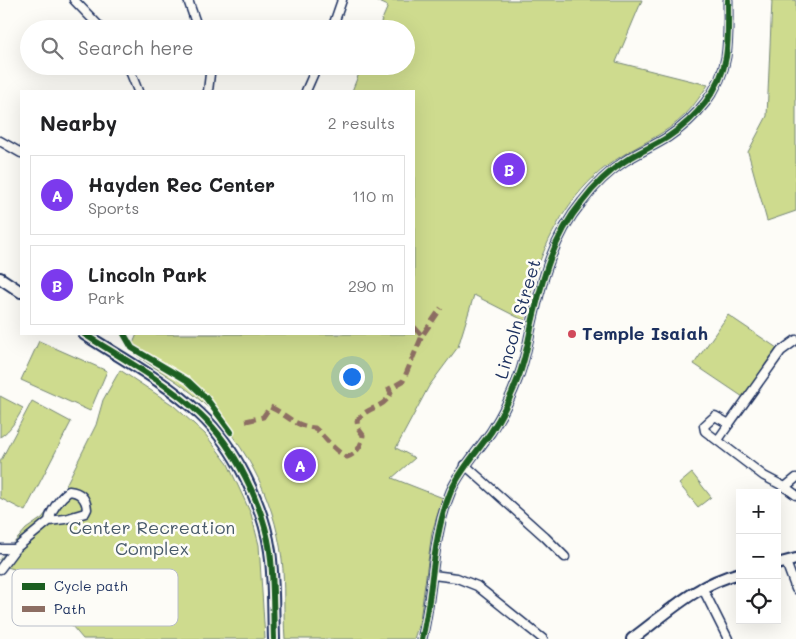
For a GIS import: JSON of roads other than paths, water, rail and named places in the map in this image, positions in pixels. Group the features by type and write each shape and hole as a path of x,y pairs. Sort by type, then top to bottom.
{"main road":[{"path":"0,278 20,291"},
{"path":"86,335 176,394 200,414 224,441 245,476 261,515 270,551 274,639"},
{"path":"632,639 688,595 718,580 736,574"}],"street":[{"path":"74,0 93,20"},
{"path":"188,0 195,20"},
{"path":"335,20 342,0"},
{"name":"Lincoln Street","path":"422,639 437,541 446,506 457,478 492,431 509,400 524,360 545,271 557,241 580,204 602,178 624,161 669,137 707,102 716,85 726,58 728,0"},
{"path":"132,75 138,90"},
{"path":"208,90 210,75"},
{"path":"306,90 312,75"},
{"path":"0,141 20,152"},
{"path":"718,440 781,351 796,340"},
{"path":"729,424 715,416 704,426 705,431 764,476 796,495"},
{"path":"466,465 565,557"},
{"path":"785,487 796,478"},
{"path":"0,568 15,549 49,521 65,519 85,513 87,509 85,500 78,493 69,491 56,506 49,521"},
{"path":"0,549 15,549"},
{"path":"786,562 796,589"},
{"path":"433,575 457,578 477,586 543,639"},
{"path":"702,587 728,639"}],"place":[{"name":"Lincoln Park","path":"509,169"},
{"name":"Temple Isaiah","path":"572,334"},
{"name":"Hayden Rec Center","path":"300,465"}],"park label":[{"name":"Center Recreation Complex","path":"152,538"}]}
